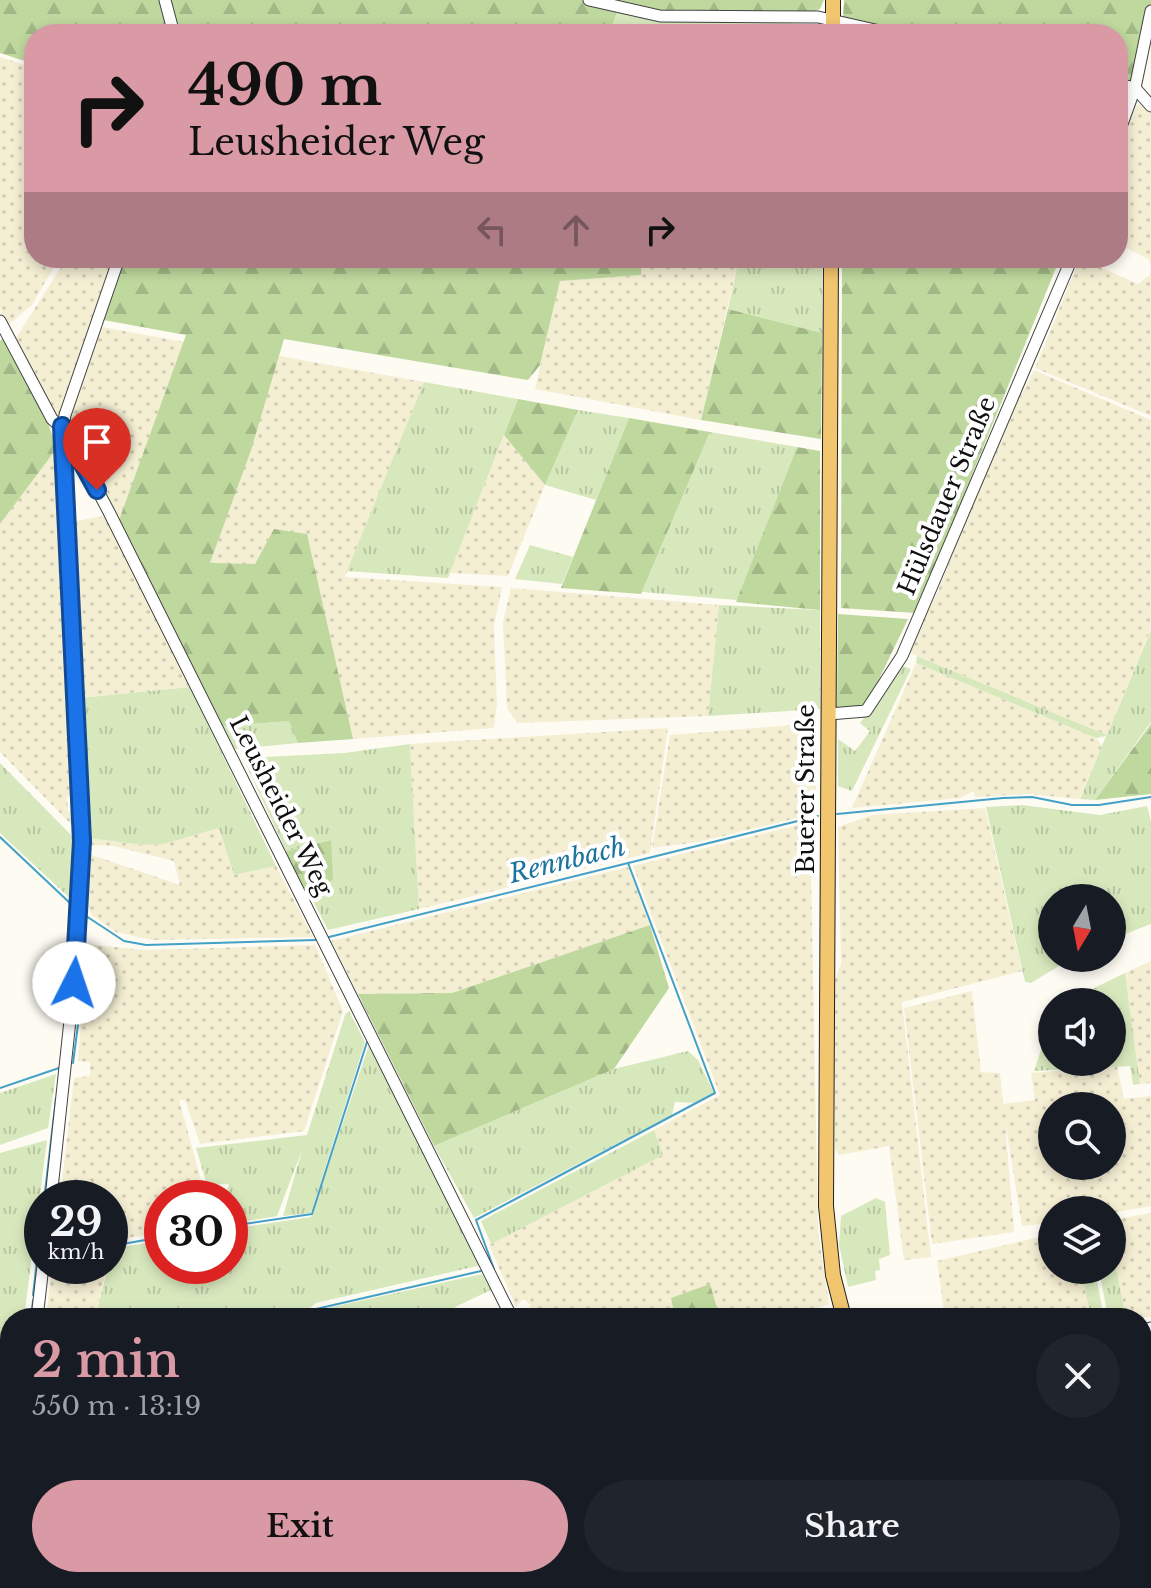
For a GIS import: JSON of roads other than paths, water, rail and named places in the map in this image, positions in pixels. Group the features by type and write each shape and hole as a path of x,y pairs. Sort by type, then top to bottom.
{"main road":[{"path":"833,0 833,24"},
{"name":"Buerer Straße","path":"831,268 826,1206 833,1275 841,1308"}],"street":[{"path":"165,0 171,24"},
{"path":"589,0 660,16 818,17 828,24"},
{"path":"1128,107 1151,11"},
{"path":"1128,86 1135,88 1151,106"},
{"path":"53,1180 73,991 82,841 62,426 116,268"},
{"name":"Hülsdauer Straße","path":"829,714 866,711 902,656 1068,268"},
{"name":"Leusheider Weg","path":"0,321 52,419 62,426 231,755 507,1308"},
{"path":"38,1308 41,1284"}],"waterway":[{"name":"Rennbach","path":"837,814 1003,798 1032,797 1072,805 1099,805 1151,797"},
{"name":"Rennbach","path":"325,938 818,816"},
{"name":"Rennbach","path":"0,837 72,905"},
{"path":"494,1269 476,1220 715,1093 628,863"},
{"name":"Rennbach","path":"83,914 124,941 146,945 316,940"},
{"path":"81,998 85,916"},
{"path":"73,1063 79,1017"},
{"path":"248,1223 312,1214 367,1042"},
{"path":"0,1088 59,1068"},
{"path":"46,1180 56,1098"},
{"path":"128,1243 144,1240"},
{"path":"320,1308 481,1271"},
{"path":"33,1295 34,1284"},
{"path":"32,1308 33,1300"}]}
